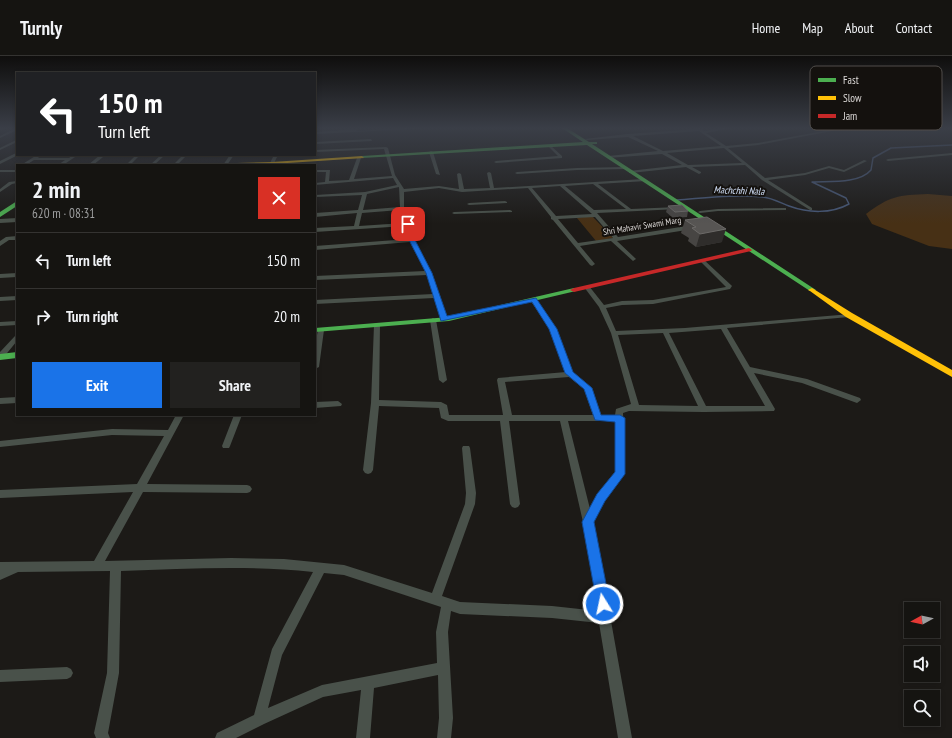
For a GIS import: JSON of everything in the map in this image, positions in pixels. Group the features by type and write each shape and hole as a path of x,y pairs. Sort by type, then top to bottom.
{"main road":[{"path":"237,164 306,160"},
{"path":"615,160 641,181 700,212 849,315 952,374"},
{"path":"626,170 676,199 710,225 753,249 906,342 952,367"},
{"path":"318,330 444,319 587,288 753,249"},
{"path":"0,356 16,355"}],"street":[{"path":"351,181 357,160"},
{"path":"389,160 394,177 401,189 402,208 412,240 429,273 444,319"},
{"path":"433,160 438,174"},
{"path":"496,162 524,160"},
{"path":"676,160 699,172"},
{"path":"739,160 764,179 810,209"},
{"path":"764,179 804,174 829,167 844,171 865,161"},
{"path":"517,173 577,169 626,170 744,164"},
{"path":"2,172 16,170"},
{"path":"316,171 328,171 327,183"},
{"path":"454,213 512,213 495,189 489,173"},
{"path":"459,174 463,191 472,212"},
{"path":"316,184 394,177"},
{"path":"316,196 439,187 463,191 641,181"},
{"path":"0,191 11,183 16,182"},
{"path":"594,183 630,210"},
{"path":"561,185 594,213 615,240 633,259"},
{"path":"529,187 592,264"},
{"path":"356,227 365,193"},
{"path":"553,218 630,210 676,199"},
{"path":"469,204 505,202"},
{"path":"316,216 402,208"},
{"path":"700,212 718,210 784,209"},
{"path":"0,220 16,220"},
{"path":"316,230 408,224"},
{"name":"Shri Mahavir Swami Marg","path":"577,245 710,225"},
{"path":"0,244 8,238 16,238"},
{"path":"316,248 412,240"},
{"path":"602,307 622,303 653,302 728,288 728,286 703,261"},
{"path":"316,278 429,273"},
{"path":"0,276 16,275"},
{"path":"587,288 602,307 614,333 636,406 619,411 620,474 601,497 588,522"},
{"path":"316,302 437,296"},
{"path":"0,299 16,298"},
{"path":"534,300 553,329 570,374 588,388 598,418"},
{"path":"614,333 723,327 849,315"},
{"path":"433,320 443,380"},
{"path":"0,324 16,323"},
{"path":"368,470 375,403 378,325"},
{"path":"628,408 771,409 723,327"},
{"path":"316,355 318,330"},
{"path":"665,331 704,409"},
{"path":"0,356 16,338"},
{"path":"747,369 804,381 857,400"},
{"path":"515,504 501,380 570,374"},
{"path":"0,401 16,400"},
{"path":"375,403 441,404 444,407 444,416 446,417 620,418"},
{"path":"316,405 338,404"},
{"path":"97,566 179,416"},
{"path":"226,446 238,416"},
{"path":"563,418 588,522 606,618 625,738"},
{"path":"0,444 112,432 170,433"},
{"path":"435,599 470,504 471,493 466,448"},
{"path":"0,494 141,488 247,489"},
{"path":"0,567 231,563 284,564 344,570 460,608 552,612 606,618"},
{"path":"103,738 101,733 113,673 116,566"},
{"path":"0,575 20,567"},
{"path":"259,719 276,653 321,568"},
{"path":"444,738 446,718 442,632 447,603"},
{"path":"222,738 259,719 322,692 444,668"},
{"path":"0,676 67,673"},
{"path":"363,738 368,682"}],"shaded area":[{"path":"928,194 952,196 952,249 929,246 872,224 866,214 888,200 902,196"},
{"path":"592,216 613,238 596,241 577,218"}],"building":[{"path":"682,205 688,211 675,212 668,206"},
{"path":"707,217 726,229 700,234 692,228 696,227 685,220"}],"waterway":[{"name":"Machchhi Nala","path":"677,200 752,196 770,198 789,206 804,210 835,210 849,204 846,198 812,182 843,181 859,178 871,170 873,160"}],"traffic: fast":[{"path":"613,160 812,290"},
{"path":"0,215 16,204"},
{"path":"316,330 449,319 574,290"},
{"path":"0,357 16,355"}],"traffic: slow":[{"path":"236,164 320,160"},
{"path":"812,290 849,315 952,374"}],"traffic: jam":[{"path":"574,290 749,250"}],"route":[{"path":"408,224 412,240 429,273 444,319 534,300 553,329 571,375 588,388 598,418 620,418 620,474 601,497 588,522 603,604"}]}
